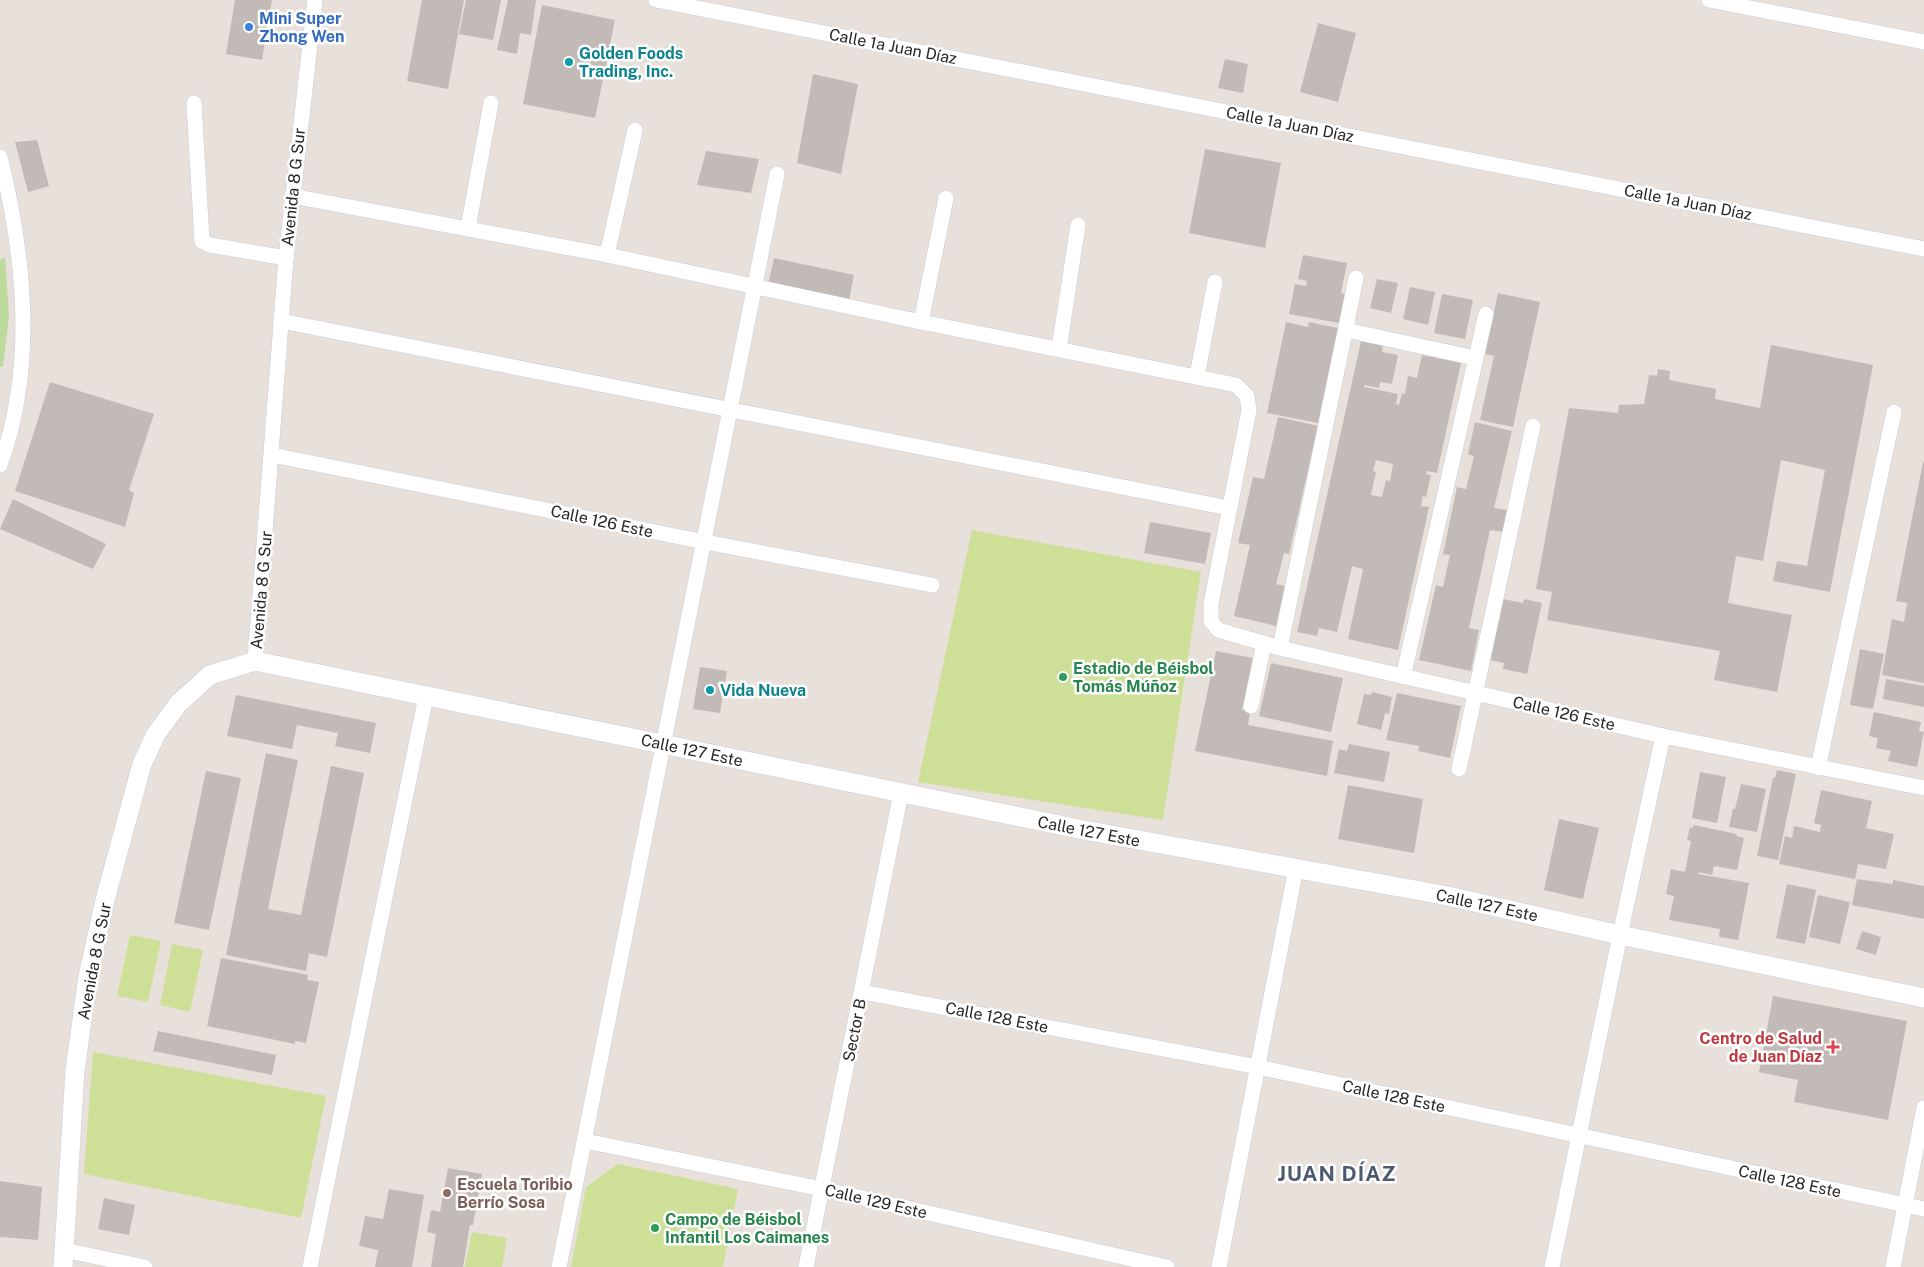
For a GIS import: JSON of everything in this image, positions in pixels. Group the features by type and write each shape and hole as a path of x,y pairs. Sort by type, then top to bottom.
{"street":[{"name":"Avenida 8 G Sur","path":"64,1259 75,1071 88,976 105,900 142,764 156,734 178,704 210,675 255,661 286,258 315,0"},
{"name":"Calle 1a Juan Díaz","path":"656,0 1924,249"},
{"path":"1709,0 1924,42"},
{"path":"194,103 202,241 210,245 286,258"},
{"path":"468,228 492,103"},
{"path":"608,256 635,130"},
{"path":"0,157 9,191 18,241 24,320 14,421 0,466"},
{"path":"559,1267 777,174"},
{"path":"281,321 1229,508 1249,410 1247,396 1236,385 1197,376 921,322 468,228 292,196"},
{"path":"921,322 946,198"},
{"path":"1059,349 1078,225"},
{"path":"1280,648 1356,278"},
{"path":"1197,376 1215,282"},
{"path":"1403,677 1486,314"},
{"path":"1346,330 1475,358"},
{"path":"1818,768 1894,412"},
{"path":"1459,769 1533,426"},
{"name":"Calle 126 Este","path":"272,455 705,542 932,585"},
{"name":"Calle 126 Este","path":"1229,508 1211,604 1211,621 1218,630 1280,648 1663,736 1818,768 1923,783"},
{"path":"1251,706 1264,644"},
{"name":"Calle 127 Este","path":"255,661 1089,832 1444,895 1620,935 1924,998"},
{"path":"310,1267 426,696"},
{"path":"1552,1267 1663,736"},
{"name":"Sector B","path":"806,1267 901,793"},
{"path":"1218,1267 1296,868"},
{"name":"Calle 128 Este","path":"862,992 1258,1067 1924,1209"},
{"path":"1893,1267 1924,1108"},
{"name":"Calle 129 Este","path":"585,1141 822,1189 1167,1267"},
{"path":"64,1259 145,1267"}],"green space":[{"path":"5,257 9,316 3,366 0,367 0,260"},
{"name":"Estadio de Béisbol Tomás Múñoz","path":"972,530 1201,572 1163,820 918,782"},
{"path":"130,935 161,941 148,1002 117,996"},
{"path":"172,944 203,950 190,1012 160,1005"},
{"path":"93,1052 326,1096 301,1218 84,1174"},
{"name":"Campo de Béisbol Infantil Los Caimanes","path":"618,1164 738,1189 723,1267 571,1267 586,1187"},
{"path":"472,1232 507,1238 502,1267 465,1267"}],"building":[{"name":"Mini Super Zhong Wen","path":"235,0 272,0 262,60 226,54"},
{"path":"422,0 464,0 448,89 407,81"},
{"path":"466,0 501,0 493,40 459,34"},
{"path":"508,0 536,0 531,35 520,33 517,54 497,50"},
{"name":"Golden Foods Trading, Inc.","path":"542,5 615,20 595,118 523,104"},
{"path":"1318,23 1356,33 1338,102 1300,92"},
{"path":"1225,59 1248,64 1243,93 1218,88"},
{"path":"813,74 858,84 841,174 797,163"},
{"path":"37,140 49,186 28,192 15,142"},
{"path":"1205,149 1281,163 1265,248 1189,233"},
{"path":"706,151 759,159 751,193 697,185"},
{"path":"1303,255 1347,263 1341,293 1345,294 1339,323 1289,314 1295,284 1306,286 1307,281 1298,279"},
{"path":"774,258 854,275 849,300 768,284"},
{"path":"1377,279 1398,283 1391,313 1370,308"},
{"path":"1410,287 1435,292 1428,325 1403,319"},
{"path":"1498,293 1540,302 1513,427 1480,420 1494,356 1485,354"},
{"path":"1442,294 1473,300 1465,339 1434,333"},
{"path":"1286,322 1308,327 1309,322 1338,328 1318,423 1267,413"},
{"path":"1361,341 1383,345 1382,352 1398,355 1392,384 1380,382 1379,388 1364,385 1364,387 1398,394 1396,404 1399,405 1402,393 1405,394 1408,376 1417,378 1422,355 1461,363 1437,473 1427,471 1426,474 1431,475 1426,497 1423,496 1421,506 1429,507 1398,650 1348,639 1363,569 1352,566 1337,632 1319,628 1317,636 1297,632","holes":["1376,460 1393,464 1390,481 1386,480 1382,497 1371,495 1376,472 1373,471"]},
{"path":"1771,345 1873,365 1830,592 1773,581 1777,561 1807,566 1825,470 1781,460 1763,561 1736,556 1728,603 1792,615 1777,692 1714,680 1720,651 1547,620 1552,592 1536,589 1569,408 1618,413 1619,405 1644,404 1649,375 1657,376 1658,369 1670,371 1669,380 1716,389 1715,399 1760,408"},
{"path":"50,382 154,414 129,490 134,493 125,527 15,491"},
{"path":"1278,417 1318,426 1289,554 1284,553 1276,584 1285,586 1276,626 1234,616 1250,545 1238,543 1253,477 1264,479"},
{"path":"1475,422 1512,431 1494,508 1507,510 1503,532 1490,530 1469,628 1479,630 1471,671 1419,660 1436,585 1443,587 1450,555 1443,554 1457,487 1466,489 1474,456 1468,454"},
{"path":"1923,462 1924,683 1882,675 1892,619 1904,622 1907,603 1896,601"},
{"path":"13,499 106,544 93,569 0,529"},
{"path":"1150,522 1211,533 1205,564 1144,553"},
{"path":"1498,598 1523,603 1524,599 1542,603 1527,674 1503,669 1504,663 1490,660 1492,650 1487,649"},
{"path":"1860,649 1884,654 1873,709 1850,705"},
{"path":"1216,651 1253,658 1242,710 1250,712 1248,725 1333,741 1327,776 1195,751"},
{"path":"1271,663 1343,678 1331,732 1259,716"},
{"name":"Vida Nueva","path":"700,667 727,671 720,713 693,709"},
{"path":"1886,679 1924,686 1924,707 1883,699"},
{"path":"1372,692 1392,697 1389,714 1385,713 1381,730 1357,724 1364,694 1371,695"},
{"path":"1397,693 1461,706 1450,758 1418,751 1419,746 1386,740"},
{"path":"236,695 376,723 370,753 335,746 338,733 297,725 292,749 227,736"},
{"path":"1874,712 1921,722 1919,731 1924,732 1917,767 1888,761 1891,751 1876,748 1878,738 1869,736"},
{"path":"1349,744 1390,752 1384,782 1334,773 1339,749 1347,751"},
{"path":"266,753 298,760 268,909 301,915 331,766 364,773 327,957 309,953 306,971 226,955"},
{"path":"1777,770 1796,774 1778,860 1757,856 1773,778 1775,778"},
{"path":"206,771 241,778 209,930 174,923"},
{"path":"1700,772 1726,777 1717,823 1692,818"},
{"path":"1741,784 1766,789 1757,832 1729,827"},
{"path":"1348,785 1423,799 1414,853 1338,839"},
{"path":"1821,790 1872,801 1866,828 1894,834 1886,869 1858,864 1855,879 1779,864 1785,836 1792,838 1794,826 1820,832 1821,825 1814,823"},
{"path":"1559,819 1599,828 1583,899 1544,890"},
{"path":"1694,825 1737,834 1736,836 1744,838 1737,870 1714,866 1712,875 1699,872 1698,874 1749,883 1738,940 1719,937 1720,929 1669,920 1674,896 1666,894 1671,869 1685,872 1691,841 1687,840 1690,827 1693,828"},
{"path":"1857,879 1893,884 1893,880 1924,886 1924,919 1852,905"},
{"path":"1787,884 1816,890 1805,944 1776,938"},
{"path":"1818,895 1850,902 1840,944 1809,937"},
{"path":"1862,931 1881,937 1876,955 1856,949"},
{"path":"221,958 308,975 307,980 319,982 306,1043 295,1041 295,1044 207,1026"},
{"name":"Centro de Salud de Juan Díaz","path":"1773,996 1907,1021 1888,1120 1794,1102 1798,1080 1759,1072"},
{"path":"158,1031 276,1055 272,1075 153,1051"},
{"path":"448,1168 482,1174 473,1225 470,1225 463,1267 431,1267 436,1234 427,1232 431,1210 440,1212"},
{"path":"0,1181 42,1187 38,1240 0,1237"},
{"path":"389,1189 424,1195 412,1267 375,1267 378,1250 359,1246 365,1216 383,1219"},
{"path":"104,1198 135,1205 129,1235 98,1229"}],"place":[{"name":"Mini Super Zhong Wen","path":"249,27"},
{"name":"Golden Foods Trading, Inc.","path":"569,62"},
{"name":"Estadio de Béisbol Tomás Múñoz","path":"1063,677"},
{"name":"Vida Nueva","path":"710,690"},
{"name":"Centro de Salud de Juan Díaz","path":"1833,1047"},
{"name":"Escuela Toribio Berrío Sosa","path":"447,1193"},
{"name":"Campo de Béisbol Infantil Los Caimanes","path":"655,1228"}],"district":[{"name":"JUAN DÍAZ","path":"1337,1174"}]}
